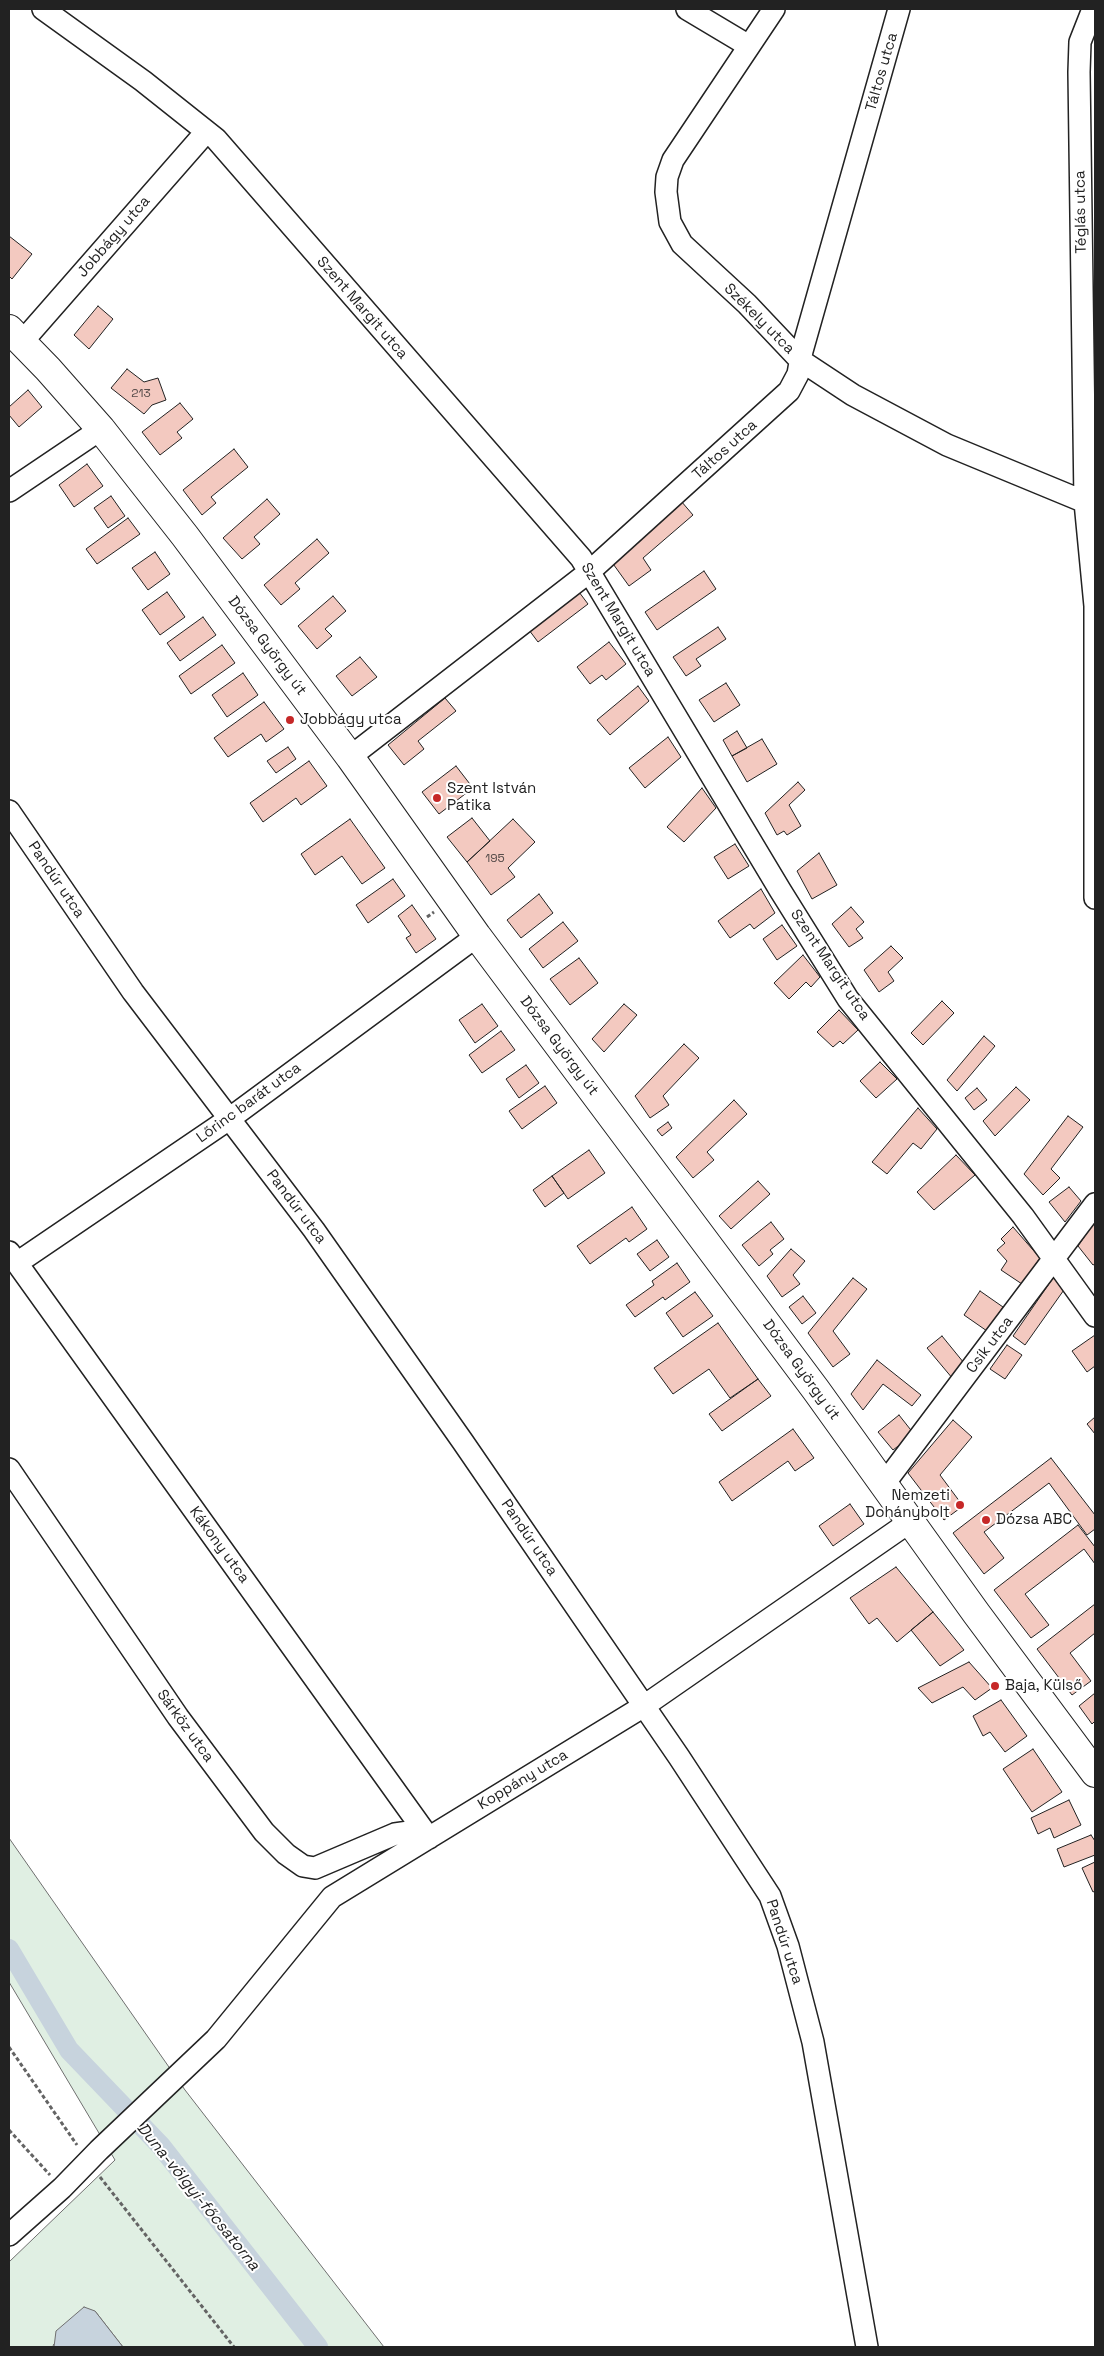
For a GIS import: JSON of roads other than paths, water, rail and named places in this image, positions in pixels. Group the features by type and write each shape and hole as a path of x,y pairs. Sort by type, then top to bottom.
{"main road":[{"name":"Dózsa György út","path":"16,335 101,429 350,757 476,936 884,1484 1095,1773"}],"street":[{"name":"Szent Margit utca","path":"43,9 143,81 216,139 581,558 780,890 848,998 1022,1216 1095,1316"},
{"path":"686,9 749,46"},
{"name":"Székely utca","path":"774,9 673,160 666,185 670,222 682,244 747,304 800,360 853,395 947,445 1086,502"},
{"name":"Táltos utca","path":"350,757 589,572 789,391 798,374 800,360 899,9"},
{"name":"Téglás utca","path":"1093,9 1080,42 1088,66 1086,502 1095,606 1095,898"},
{"name":"Jobbágy utca","path":"16,335 206,132"},
{"path":"9,491 101,429"},
{"name":"Pandúr utca","path":"9,811 133,992 320,1238 644,1706 770,1896 788,1946 813,2042 867,2347"},
{"name":"Lőrinc barát utca","path":"13,1257 229,1119 476,936"},
{"name":"Csík utca","path":"884,1484 1095,1204"},
{"name":"Kákony utca","path":"13,1257 426,1834"},
{"name":"Sárköz utca","path":"9,1469 178,1717 264,1832 286,1854 303,1866 315,1868 395,1834 426,1834"},
{"name":"Koppány utca","path":"9,2235 62,2188 93,2155 216,2039 332,1897 426,1834 644,1706 911,1521"}],"waterway":[{"name":"Duna-völgyi-főcsatorna","path":"9,1949 69,2050 161,2146 318,2347"}],"place":[{"name":"Jobbágy utca","path":"290,720"},
{"name":"Szent István Patika","path":"437,798"},
{"name":"Nemzeti Dohánybolt","path":"960,1505"},
{"name":"Dózsa ABC","path":"986,1520"},
{"name":"Baja, Külső","path":"995,1686"}]}
